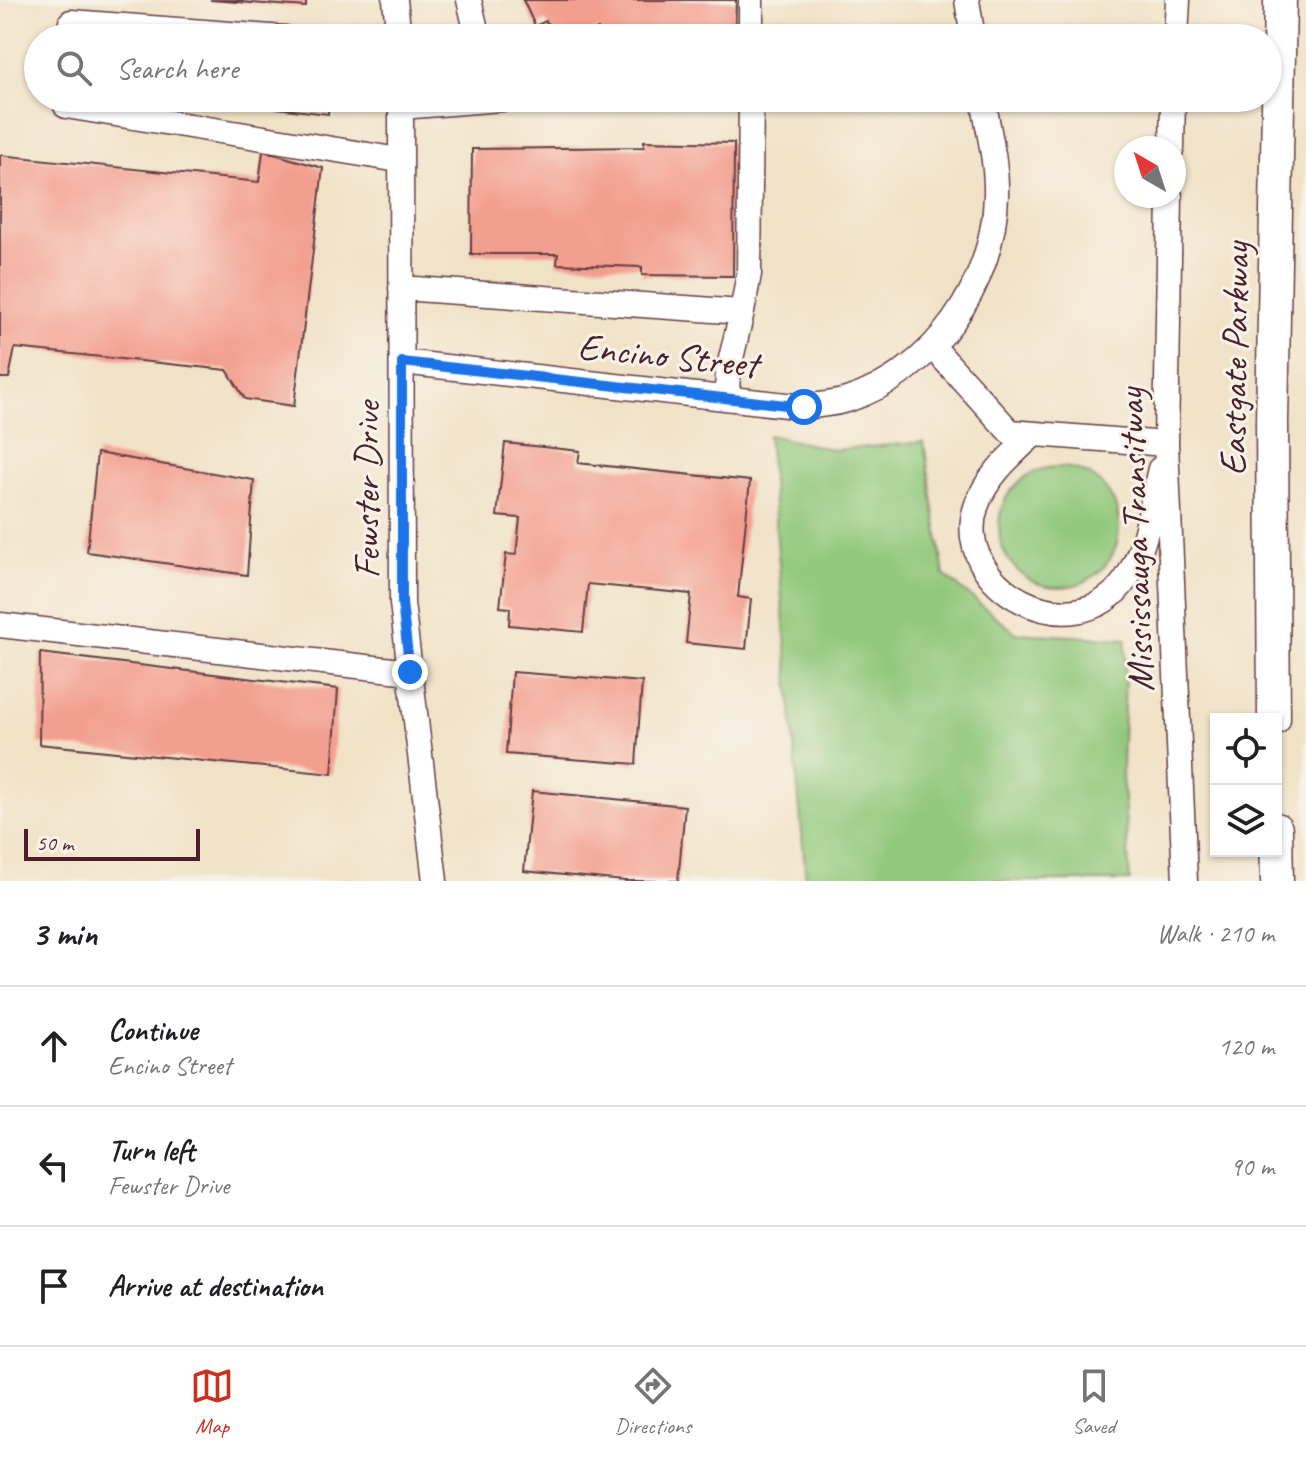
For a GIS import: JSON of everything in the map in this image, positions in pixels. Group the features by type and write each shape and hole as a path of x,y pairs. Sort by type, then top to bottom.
{"main road":[{"name":"Eastgate Parkway","path":"1280,0 1280,24"},
{"name":"Eastgate Parkway","path":"1274,713 1272,422 1278,112"},
{"path":"1277,857 1277,881"}],"street":[{"path":"395,0 398,24"},
{"path":"469,0 475,24"},
{"path":"751,0 751,24"},
{"path":"967,0 971,24"},
{"path":"1177,24 1178,0"},
{"path":"72,20 119,24"},
{"path":"103,112 399,160"},
{"name":"Fewster Drive","path":"401,112 402,603 435,881"},
{"path":"727,398 728,371 749,274 751,112"},
{"name":"Encino Street","path":"402,362 804,407 847,400 899,373 933,347 958,318 980,277 992,230 996,195 985,112"},
{"path":"1172,136 1173,112"},
{"name":"Mississauga Transitway","path":"1170,208 1166,444 1185,881"},
{"path":"401,288 742,312"},
{"path":"933,347 1010,432 1032,436 1112,437 1166,444 1138,558 1125,581 1109,598 1087,608 1067,613 1046,612 1027,605 996,581 974,542 976,508 984,491 1006,460 1032,436"},
{"path":"0,625 410,672"}],"green space":[{"path":"768,435 835,450 924,442 944,575 1016,633 1126,639 1122,773 1130,881 806,881"},
{"path":"1059,467 1082,471 1102,484 1115,504 1119,527 1115,550 1102,570 1082,583 1059,587 1036,583 1016,570 1003,550 999,527 1003,504 1016,484 1036,471"}],"building":[{"path":"210,0 306,0 306,7"},
{"path":"523,0 736,0 735,24 547,24 546,21 534,24"},
{"path":"644,141 734,143 733,276 642,275 642,267 557,264 558,254 471,254 472,149 644,147"},
{"path":"263,151 323,168 294,406 245,399 227,370 15,348 9,378 0,378 0,155 259,182"},
{"path":"505,443 580,451 578,463 750,481 738,597 751,599 746,649 686,643 691,594 588,584 583,632 509,625 510,608 500,607 506,554 516,555 520,518 497,516"},
{"path":"97,453 254,480 247,575 87,552"},
{"path":"40,653 338,689 332,774 39,744"},
{"path":"512,672 642,682 636,764 506,754"},
{"path":"532,791 685,806 678,881 625,881 524,871"}],"route":[{"path":"410,672 402,603 402,362 804,407"}]}
